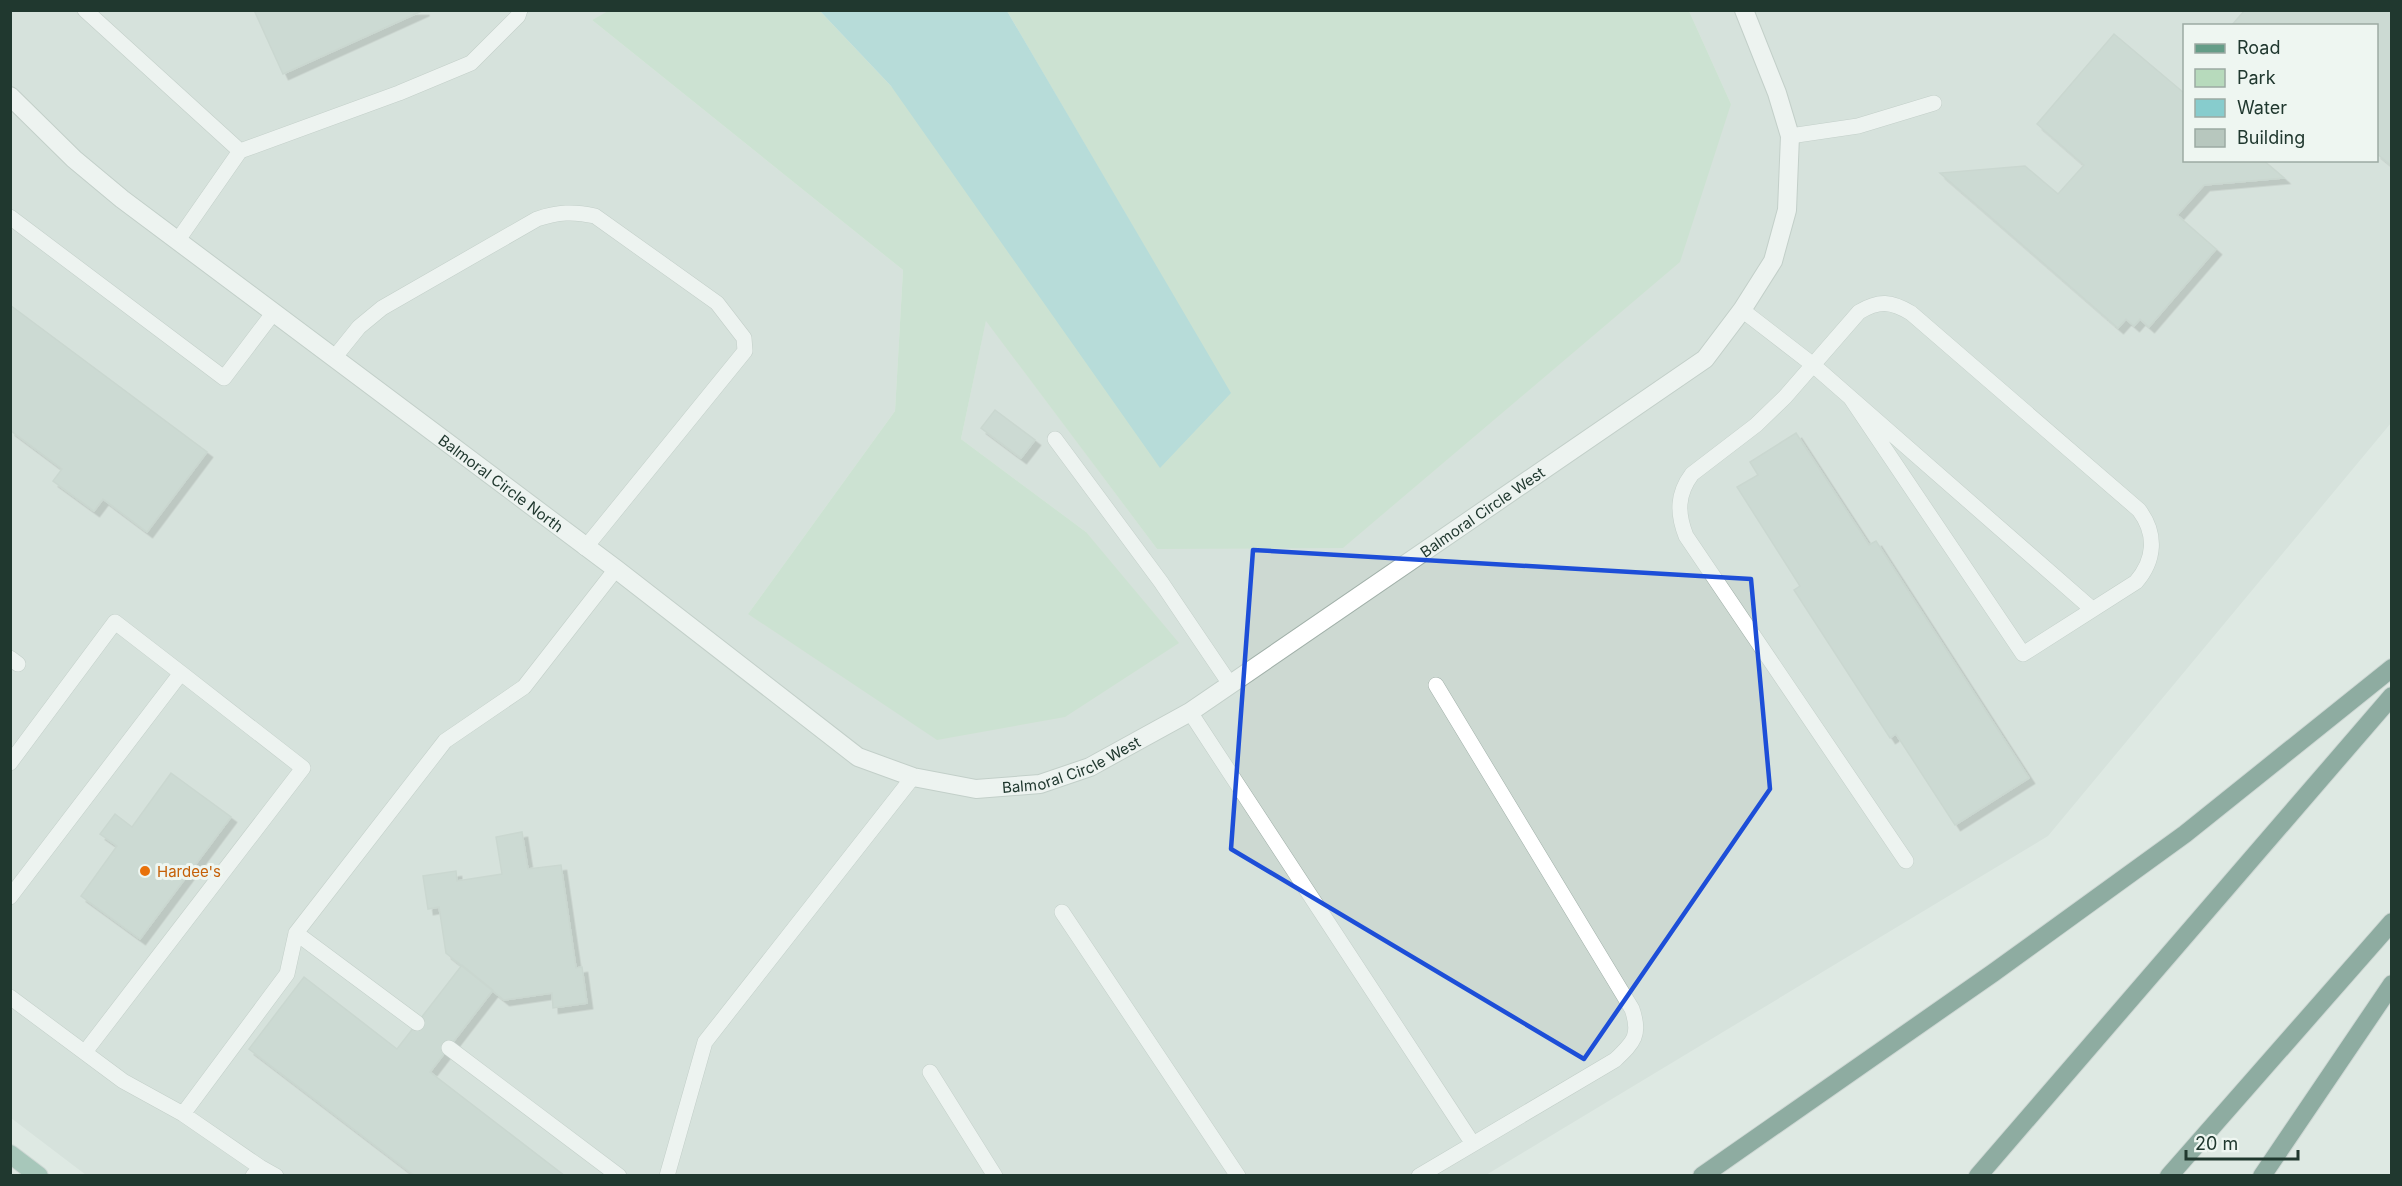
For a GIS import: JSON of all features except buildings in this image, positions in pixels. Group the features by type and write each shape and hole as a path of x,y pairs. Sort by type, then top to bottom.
{"highway":[{"path":"1702,1176 1993,973 2185,834 2391,668"},
{"path":"1978,1176 2391,696"},
{"path":"2169,1176 2391,922"},
{"path":"2262,1176 2391,984"}],"main road":[{"path":"10,1154 39,1176"}],"street":[{"name":"Balmoral Circle West","path":"913,777 976,789 1040,784 1090,767 1190,712 1705,359 1742,310 1773,261 1787,210 1790,136 1777,93 1744,10"},
{"name":"Balmoral Circle North","path":"10,96 95,177 616,570 858,757 913,777"}],"lane":[{"path":"85,10 240,151"},
{"path":"178,240 240,151 399,93 471,63 518,16 520,10"},
{"path":"1790,136 1858,126 1935,103"},
{"path":"334,358 359,327 382,308 537,219 557,213 576,212 595,216 717,303 744,338 745,351 585,548"},
{"path":"10,217 224,378 274,312"},
{"path":"1850,397 2023,654 2136,582 2145,571 2152,555 2151,537 2148,522 2139,510 1911,313 1894,303 1875,303 1859,312 1785,397 1756,425 1692,474 1679,500 1679,517 1686,536 1906,861"},
{"path":"1742,310 1812,364 2092,609"},
{"path":"1055,439 1161,582 1230,684"},
{"path":"183,1114 287,974 296,933 445,741 524,687 616,570"},
{"path":"10,763 115,622 303,768 85,1052"},
{"path":"10,897 181,673"},
{"path":"1419,1176 1615,1060 1632,1044 1638,1027 1632,1009 1436,685"},
{"path":"1190,712 1473,1144"},
{"path":"667,1176 705,1042 913,777"},
{"path":"1062,912 1238,1176"},
{"path":"296,933 417,1023"},
{"path":"10,997 123,1081 183,1114 257,1171 276,1176"},
{"path":"449,1048 619,1176"},
{"path":"930,1072 995,1176"}],"highlighted area":[{"path":"1253,550 1751,579 1770,789 1584,1059 1231,849"}],"shaded area":[{"path":"10,11 610,11 592,20 903,270 895,411 748,614 1086,532 961,439 986,320 1157,549 1731,104 1689,11 2391,11 2391,423 2048,836 1486,1175 86,1175 11,1118"}],"green space":[{"path":"610,10 820,11 891,86 1230,393 1007,11 1689,11 1731,104 1680,262 1343,548 1157,549 986,321 961,439 1086,532 1179,643 1065,717 937,740 748,614 895,411 903,270 592,20"}],"water":[{"path":"820,11 1007,11 1231,393 1160,468 891,86"}],"place":[{"name":"Hardee's","path":"145,871"}]}
